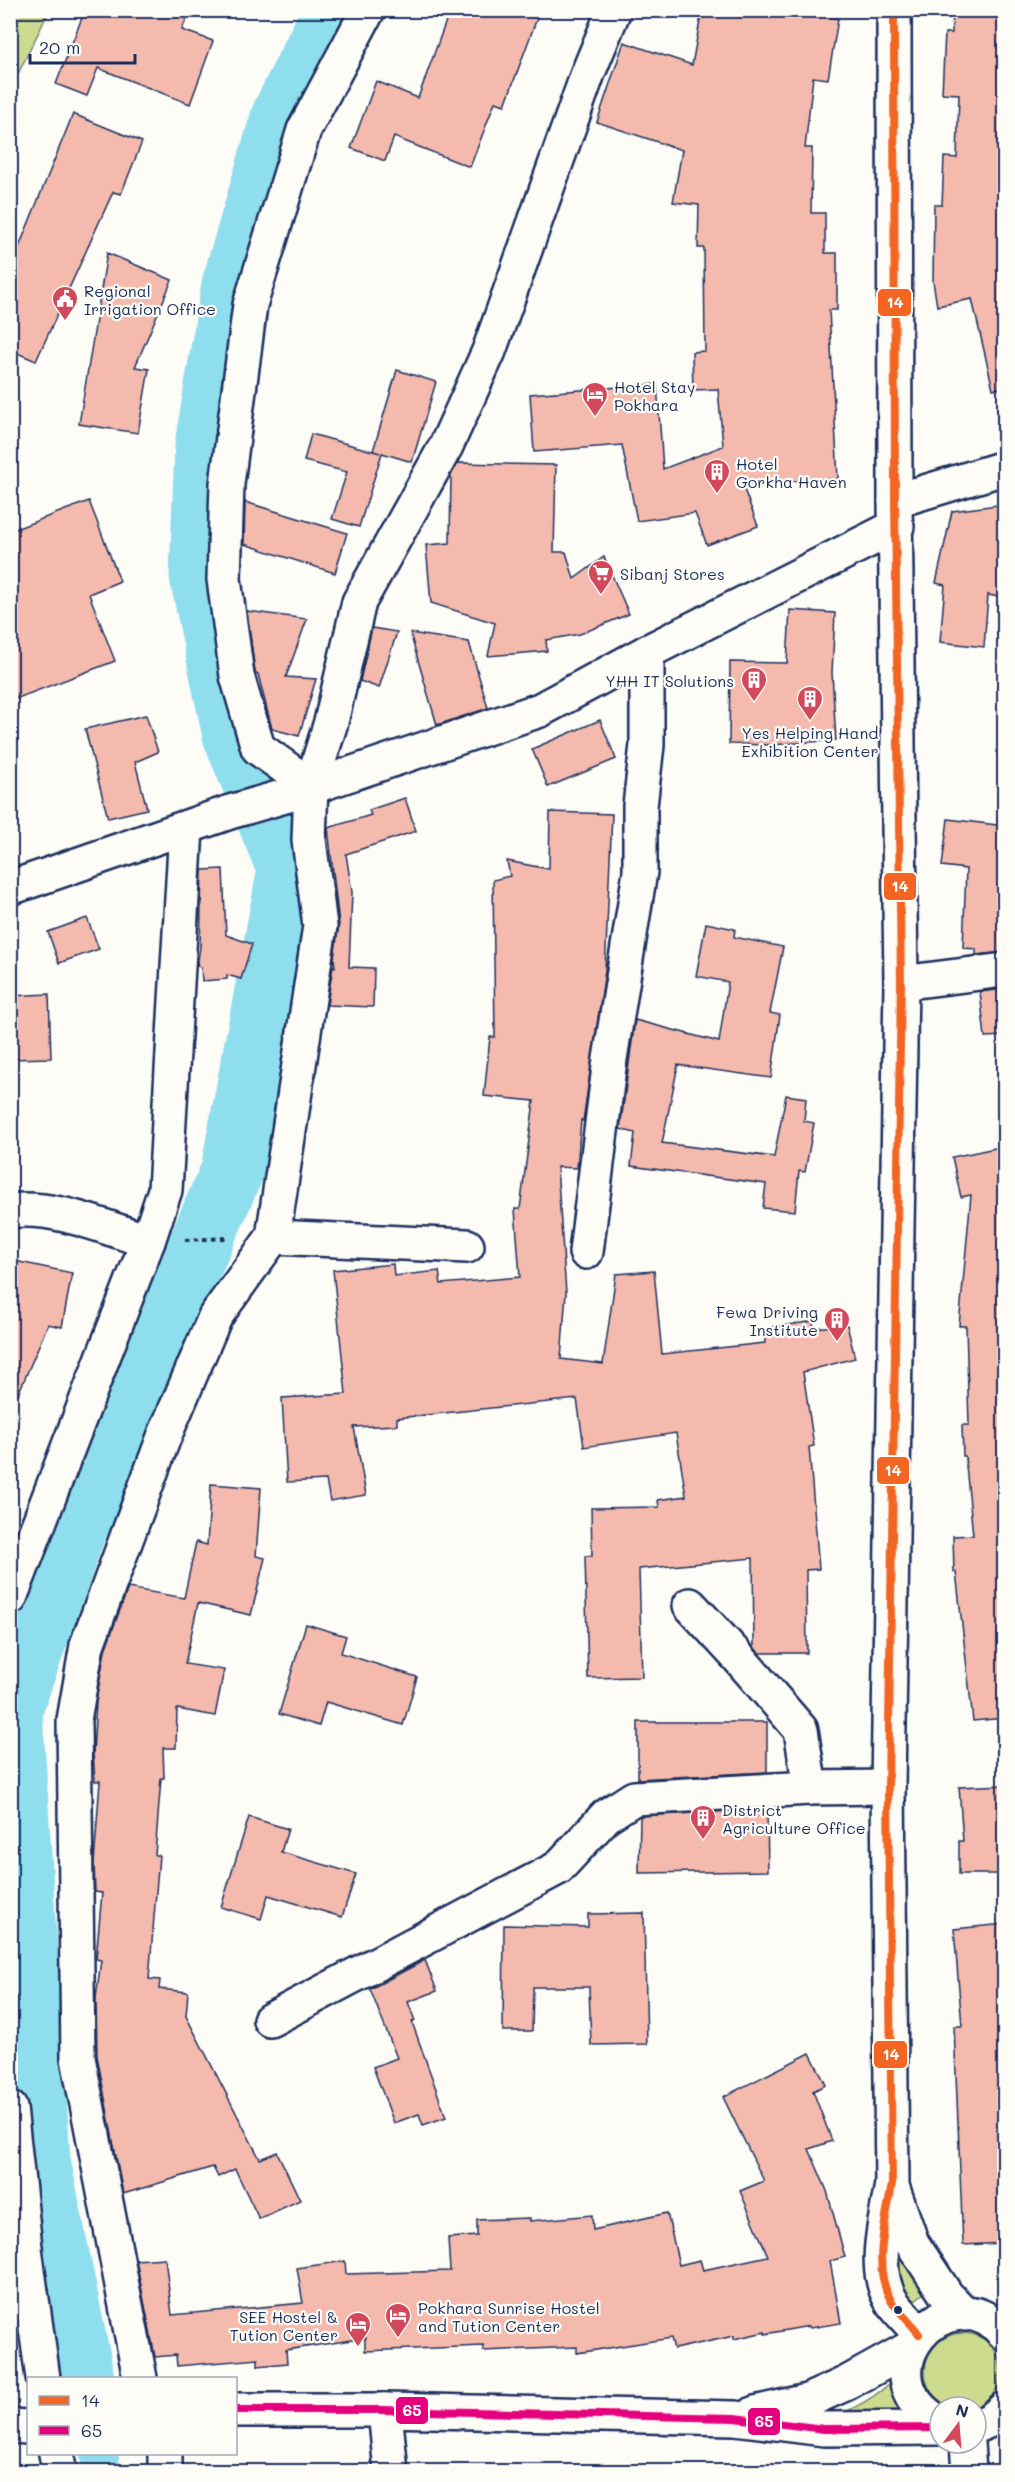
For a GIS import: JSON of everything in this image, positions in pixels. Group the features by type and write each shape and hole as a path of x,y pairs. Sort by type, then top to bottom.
{"main road":[{"path":"140,2377 78,2058 74,1720 87,1645 164,1437 215,1317 273,1237 320,926 309,840 298,791 258,748 237,676 224,579 227,484 250,305 304,130 368,10"},
{"path":"298,791 331,722 359,602 446,446 489,351 588,74 614,10"},
{"path":"894,10 901,983 888,1788 892,2184 883,2246 882,2279 892,2302 915,2341"},
{"path":"10,888 230,812 540,710 896,513 1005,468"},
{"path":"586,1252 610,1059 640,872 640,806 647,745 647,652"},
{"path":"10,1598 148,1241 165,1190 186,829"},
{"path":"901,983 1005,970"},
{"path":"10,1211 26,1209 49,1211 148,1241"},
{"path":"273,1237 467,1246"},
{"path":"690,1605 801,1730 810,1788"},
{"path":"270,2020 558,1868 606,1816 634,1798 810,1788 888,1788"},
{"path":"10,2108 26,2256 43,2377"},
{"path":"892,2184 912,2243 947,2296 989,2316"},
{"path":"735,2418 807,2401 847,2383 915,2341 932,2322 948,2316 989,2316"},
{"path":"915,2341 906,2365 906,2382 913,2399 928,2416"},
{"path":"237,2409 735,2418 824,2429 928,2428"},
{"path":"385,2410 391,2472"},
{"path":"10,2426 27,2427"},
{"path":"56,2455 60,2472"},
{"path":"165,2455 165,2472"},
{"path":"968,2455 969,2472"}],"path":[{"path":"148,1241 273,1237"}],"green space":[{"path":"10,11 49,11 11,88"},
{"path":"900,2248 927,2291 908,2305 898,2263"},
{"path":"956,2333 970,2333 984,2339 995,2350 1001,2364 1001,2378 995,2392 988,2400 988,2395 934,2395 925,2378 925,2364 931,2350 942,2339"},
{"path":"896,2377 919,2418 827,2419 864,2402"}],"building":[{"path":"85,10 190,10 182,30 213,41 190,104 98,68 87,96 56,84"},
{"path":"450,10 540,10 505,105 495,102 470,167 394,137 385,161 351,148 376,81 418,98"},
{"path":"702,10 831,10 830,17 838,19 828,79 813,77 805,148 812,148 811,213 825,213 825,253 837,253 837,310 829,310 838,479 742,484 758,526 707,545 695,513 637,521 622,445 534,452 530,394 657,384 663,469 723,446 718,389 693,390 692,352 705,351 704,248 698,248 699,205 673,202 682,150 597,122 624,42 692,65"},
{"path":"953,10 1005,10 1005,388 993,389 972,299 937,306 933,281 934,205 942,205 944,157 957,158 959,94 942,93 945,33 952,33"},
{"path":"73,114 142,142 121,194 113,192 36,361 10,350 10,269"},
{"path":"107,253 172,280 135,367 149,369 138,433 79,424"},
{"path":"397,370 436,382 412,462 382,453 359,527 332,519 347,472 304,461 311,434 380,453 373,451"},
{"path":"458,463 556,465 554,552 566,552 574,579 604,557 629,614 580,634 546,640 547,651 488,656 495,623 431,603 426,545 450,543 451,475"},
{"path":"89,501 120,581 89,594 115,661 10,701 10,531"},
{"path":"245,502 347,533 335,573 244,544"},
{"path":"1005,504 1005,598 988,595 984,647 940,642 945,585 936,583 952,511"},
{"path":"790,610 835,613 832,673 836,740 771,745 729,744 730,662 787,663"},
{"path":"247,611 307,619 286,677 316,679 299,736 272,729 258,674 255,672"},
{"path":"372,628 397,632 379,688 360,681"},
{"path":"410,633 469,642 488,708 437,725"},
{"path":"146,715 158,752 135,762 147,809 108,818 85,729"},
{"path":"600,720 616,759 548,787 532,749"},
{"path":"405,798 416,831 346,854 352,892 349,967 374,968 373,1007 327,1005 333,966 335,967 334,958 339,924 328,828 371,815 369,810"},
{"path":"550,812 612,814 605,971 583,1121 581,1120 577,1168 557,1167 566,1293 561,1359 603,1364 616,1274 654,1271 662,1354 765,1343 764,1329 813,1321 814,1328 847,1325 855,1358 803,1372 814,1446 809,1447 819,1569 806,1570 807,1653 759,1653 754,1647 753,1558 639,1569 642,1677 588,1678 585,1556 592,1556 591,1508 659,1507 658,1500 686,1496 676,1433 584,1447 577,1399 397,1418 397,1425 354,1427 366,1495 330,1501 326,1480 287,1482 282,1398 346,1394 333,1270 393,1264 394,1276 439,1271 441,1284 520,1277 515,1209 520,1209 534,1101 484,1096 490,1037 495,1037 493,880 510,876 507,861 549,869"},
{"path":"948,819 1005,826 1005,952 976,955 976,949 963,948 966,869 942,866"},
{"path":"223,869 226,935 252,944 241,979 227,975 227,979 202,981 201,967 197,966 200,947 202,870"},
{"path":"87,918 99,949 59,963 48,932"},
{"path":"706,923 735,929 734,937 783,947 770,1013 780,1015 771,1078 678,1065 662,1143 774,1157 786,1095 806,1098 804,1121 814,1123 805,1172 799,1171 795,1211 763,1208 766,1184 631,1166 635,1133 620,1129 635,1020 719,1042 728,982 696,976"},
{"path":"1005,989 1005,1036 985,1037 980,992"},
{"path":"49,994 51,1058 10,1059 10,996"},
{"path":"1005,1146 1005,1718 973,1721 956,1572 954,1572 953,1536 973,1535 965,1456 963,1456 962,1425 969,1425 966,1326 959,1326 971,1195 961,1197 952,1157"},
{"path":"10,1260 72,1273 62,1327 48,1324 11,1411"},
{"path":"211,1484 261,1488 256,1556 265,1558 251,1615 198,1603 185,1664 224,1670 215,1716 177,1709 176,1748 163,1748 164,1778 161,1778 155,1855 159,1855 149,1979 160,1980 159,1989 188,1992 186,2016 260,2159 277,2152 300,2200 259,2219 235,2169 218,2177 213,2167 123,2194 97,2056 96,1998 101,1960 96,1959 102,1893 95,1892 94,1863 100,1781 95,1781 93,1754 96,1702 105,1650 128,1588 184,1598 196,1542 207,1545"},
{"path":"306,1624 346,1636 341,1653 417,1677 403,1725 326,1702 319,1726 279,1714"},
{"path":"638,1722 767,1722 767,1772 638,1779"},
{"path":"1005,1785 1005,1874 959,1874 959,1841 963,1841 959,1787"},
{"name":"District Agriculture Office","path":"767,1809 768,1871 639,1873 640,1816"},
{"path":"249,1817 288,1829 281,1852 356,1874 342,1917 268,1895 261,1919 221,1907"},
{"path":"644,1913 647,2044 591,2045 589,1987 533,1987 532,2031 503,2031 504,1925 588,1927 588,1914"},
{"path":"1005,1924 1005,2243 963,2245 954,2026 962,2026 954,1929"},
{"path":"425,1960 437,1991 408,2002 415,2021 412,2022 446,2117 423,2125 419,2114 394,2123 373,2067 397,2058 370,1989"},
{"path":"810,2053 826,2085 813,2091 832,2141 809,2149 827,2191 845,2257 830,2261 841,2323 765,2334 765,2332 734,2339 734,2336 674,2349 671,2338 577,2353 577,2347 483,2351 483,2346 365,2351 365,2338 286,2350 287,2363 258,2366 258,2359 177,2366 176,2355 155,2357 136,2260 165,2258 172,2315 303,2303 297,2268 345,2261 346,2274 450,2271 448,2238 477,2236 477,2220 530,2218 530,2221 592,2215 593,2230 667,2213 679,2265 700,2260 703,2270 768,2256 740,2191 764,2181 723,2097"}],"waterway":[{"path":"83,2377 39,2161 11,1709 72,1537 232,1171 289,870 234,735 201,576 206,446 233,285 283,115 335,10"},
{"path":"99,2455 102,2472"}],"transit line":[{"name":"14","path":"894,10 895,501 901,983 888,1787 892,2184 881,2260 882,2275 892,2302 919,2334"},
{"name":"65","path":"237,2410 385,2410 735,2418 824,2429 928,2428"}],"place":[{"name":"Regional Irrigation Office","path":"65,322"},
{"name":"Hotel Stay Pokhara","path":"595,418"},
{"name":"Hotel Gorkha Haven","path":"717,495"},
{"name":"Sibanj Stores","path":"601,596"},
{"name":"YHH IT Solutions","path":"754,703"},
{"name":"Yes Helping Hand Exhibition Center","path":"810,722"},
{"name":"Fewa Driving Institute","path":"837,1343"},
{"name":"District Agriculture Office","path":"703,1841"},
{"name":"Pokhara Sunrise Hostel and Tution Center","path":"398,2339"},
{"name":"SEE Hostel & Tution Center","path":"358,2348"}]}
